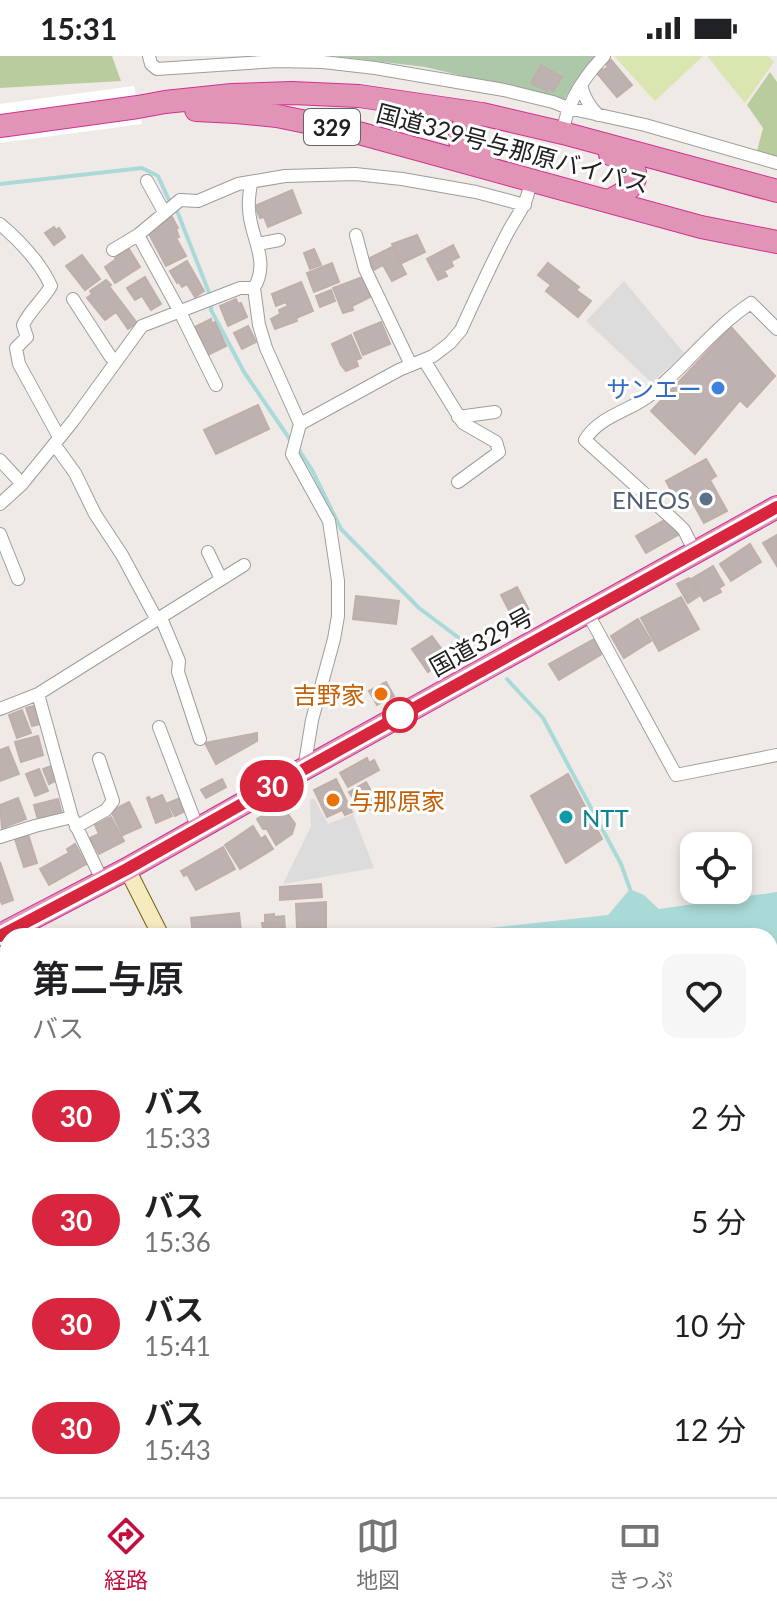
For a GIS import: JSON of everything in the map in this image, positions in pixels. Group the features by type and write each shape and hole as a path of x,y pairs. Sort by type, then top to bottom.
{"highway":[{"name":"国道329号与那原バイパス","path":"0,126 232,95 292,93 359,96 482,114 777,191"},
{"name":"国道329号与那原バイパス","path":"138,107 277,116 355,132 701,227 777,242"},
{"path":"482,114 472,116 462,128 459,136 461,145 467,153 525,178"},
{"path":"573,136 625,160 632,167 635,175 630,189 608,201"},
{"name":"国道329号","path":"14,928 127,869 777,507"}],"street":[{"path":"149,56 151,64 157,69 278,61 375,68 504,90 777,163"},
{"path":"573,136 565,117 568,108 581,85 604,56"},
{"path":"581,85 587,103 598,115"},
{"path":"113,250 138,235 180,200 198,201 238,184 285,176 355,174 402,179 476,192 525,205"},
{"path":"300,424 433,356 450,343 461,330 509,230 530,195 525,178"},
{"path":"147,181 164,212"},
{"path":"251,183 249,209 258,244 261,277 254,288 259,325 300,424 292,454 329,521 338,593 334,639 312,720 304,769"},
{"path":"0,224 44,270 51,286 23,325 27,337 16,348 19,364 95,514 159,619 179,661 178,672 200,739"},
{"path":"138,235 216,385"},
{"path":"356,235 365,269 411,365"},
{"path":"258,244 279,240"},
{"path":"0,504 22,484 57,441 142,326 240,288 254,288"},
{"path":"73,299 116,362"},
{"path":"695,552 684,530 585,440 599,424 649,396 725,321 751,303 777,329"},
{"path":"424,360 458,417 496,442 499,452 458,482"},
{"path":"458,417 495,412"},
{"path":"0,460 22,484"},
{"path":"0,534 18,579"},
{"path":"208,552 221,579"},
{"path":"0,709 38,694 244,565"},
{"path":"587,612 676,775 777,755"},
{"path":"38,694 74,822 103,882"},
{"path":"159,727 198,829"},
{"path":"0,837 35,826 74,822 106,810 113,801 99,759"},
{"path":"127,869 157,928"}],"green space":[{"path":"0,56 112,56 121,81 0,88"},
{"path":"332,56 596,56 564,100 425,67"},
{"path":"614,56 703,56 655,101"},
{"path":"707,56 768,56 774,62 745,103"},
{"path":"770,72 777,82 777,157 757,151 763,128 747,105"}],"shaded area":[{"path":"624,281 684,353 652,383 586,321"},
{"path":"314,798 328,824 353,814 374,868 283,884 311,826 310,800"}],"water":[{"path":"630,889 644,895 659,909 694,904 752,904 752,896 777,892 777,928 489,928 608,915"}],"pier":[{"path":"134,86 142,124 0,143 0,104"}],"building":[{"path":"611,60 632,85 617,97 596,72 608,67 606,64"},
{"path":"541,65 562,77 553,91 531,83"},
{"path":"292,190 301,213 268,227 255,206"},
{"path":"172,217 178,228 179,237 176,238 186,256 166,266 149,234 160,228 158,224"},
{"path":"54,227 56,230 59,228 65,237 54,245 45,233"},
{"path":"417,235 425,252 402,263 392,244"},
{"path":"453,245 459,257 451,261 453,266 444,271 447,276 438,280 427,259"},
{"path":"392,247 406,274 392,281 383,265 374,270 368,259"},
{"path":"129,249 140,267 115,283 105,267"},
{"path":"314,249 321,265 310,269 304,253"},
{"path":"82,255 100,279 85,290 66,266"},
{"path":"187,261 204,291 195,297 187,284 182,287 177,283 170,271"},
{"path":"332,263 339,282 314,292 307,273"},
{"path":"548,263 579,287 576,290 591,301 578,317 546,291 551,285 538,275"},
{"path":"145,277 161,304 151,310 142,296 135,300 127,288"},
{"path":"364,278 372,296 352,306 353,310 343,313 333,288"},
{"path":"106,280 137,323 128,329 116,312 105,320 87,298 92,294 90,291"},
{"path":"301,282 313,311 275,329 271,319 288,306 286,302 276,306 272,294"},
{"path":"331,290 335,301 320,307 316,296"},
{"path":"236,299 247,317 228,326 220,306"},
{"path":"211,319 226,346 208,355 195,327"},
{"path":"381,322 390,344 363,355 354,333"},
{"path":"248,326 256,342 242,349 234,333"},
{"name":"サンエー","path":"731,327 775,376 747,407 740,400 695,454 651,411"},
{"path":"351,335 361,358 356,360 358,366 346,371 332,344"},
{"path":"258,405 269,429 216,454 204,430"},
{"path":"706,459 716,476 710,480 727,511 704,523 688,494 676,500 666,481"},
{"path":"668,518 678,535 646,553 636,536"},
{"path":"777,535 777,566 763,543"},
{"path":"750,544 761,562 731,581 720,564"},
{"path":"713,566 724,585 719,588 721,592 704,601 691,579"},
{"path":"689,578 699,596 688,603 677,584"},
{"path":"517,587 531,614 515,622 501,595"},
{"path":"356,596 399,601 396,624 353,619"},
{"path":"681,597 699,629 659,651 641,618"},
{"path":"638,619 651,641 624,658 611,636"},
{"path":"432,636 448,658 428,672 412,649"},
{"path":"594,639 602,654 559,680 549,664"},
{"name":"吉野家","path":"386,682 394,696 377,705 369,691"},
{"path":"34,706 40,724 32,726 26,708"},
{"path":"22,710 31,733 17,738 9,715"},
{"path":"257,733 257,741 216,764 205,743"},
{"path":"38,736 43,755 21,762 15,742"},
{"path":"8,747 19,774 0,781 0,750"},
{"path":"367,758 369,763 374,760 379,770 348,787 340,773"},
{"path":"51,766 57,780 49,784 43,769"},
{"path":"39,769 48,791 35,796 26,774"},
{"name":"NTT","path":"568,774 602,839 566,863 531,796"},
{"path":"222,779 226,787 206,798 201,790"},
{"name":"与那原家","path":"336,779 352,812 345,815 342,810 327,817 314,790"},
{"path":"366,782 377,801 366,812 364,809 361,811 349,792"},
{"path":"162,795 172,816 156,823 147,798 151,800"},
{"path":"291,797 295,809 288,814 295,824 292,834 276,845 257,819"},
{"path":"18,798 26,819 2,828 0,805"},
{"path":"180,798 185,811 175,816 168,803"},
{"path":"58,799 62,814 38,820 34,805"},
{"path":"129,802 141,827 123,835 111,811"},
{"path":"111,817 124,841 99,854 90,838 99,834 95,825"},
{"path":"253,826 261,839 265,836 273,849 240,869 225,845"},
{"path":"28,834 37,863 24,867 15,839"},
{"path":"75,844 86,864 49,885 40,869 69,853 67,849"},
{"path":"223,847 235,869 196,890 187,874 184,876 181,871"},
{"path":"0,862 13,900 2,904 0,899"},
{"path":"321,884 322,897 280,900 280,887"},
{"path":"326,902 326,927 297,928 296,904"},
{"path":"239,913 241,928 192,928 191,918"},
{"path":"265,915 284,916 285,928 263,928"}],"waterway":[{"path":"0,184 142,168 158,176 177,211 210,295"},
{"path":"211,304 211,310 244,372 291,441"},
{"path":"297,447 341,529 419,608 475,650"},
{"path":"507,679 543,718 621,864 630,889"}],"bus line":[{"name":"30","path":"15,928 127,869 777,507"}],"place":[{"name":"サンエー","path":"718,388"},
{"name":"ENEOS","path":"706,499"},
{"name":"吉野家","path":"381,694"},
{"name":"与那原家","path":"333,800"},
{"name":"NTT","path":"566,817"}]}
